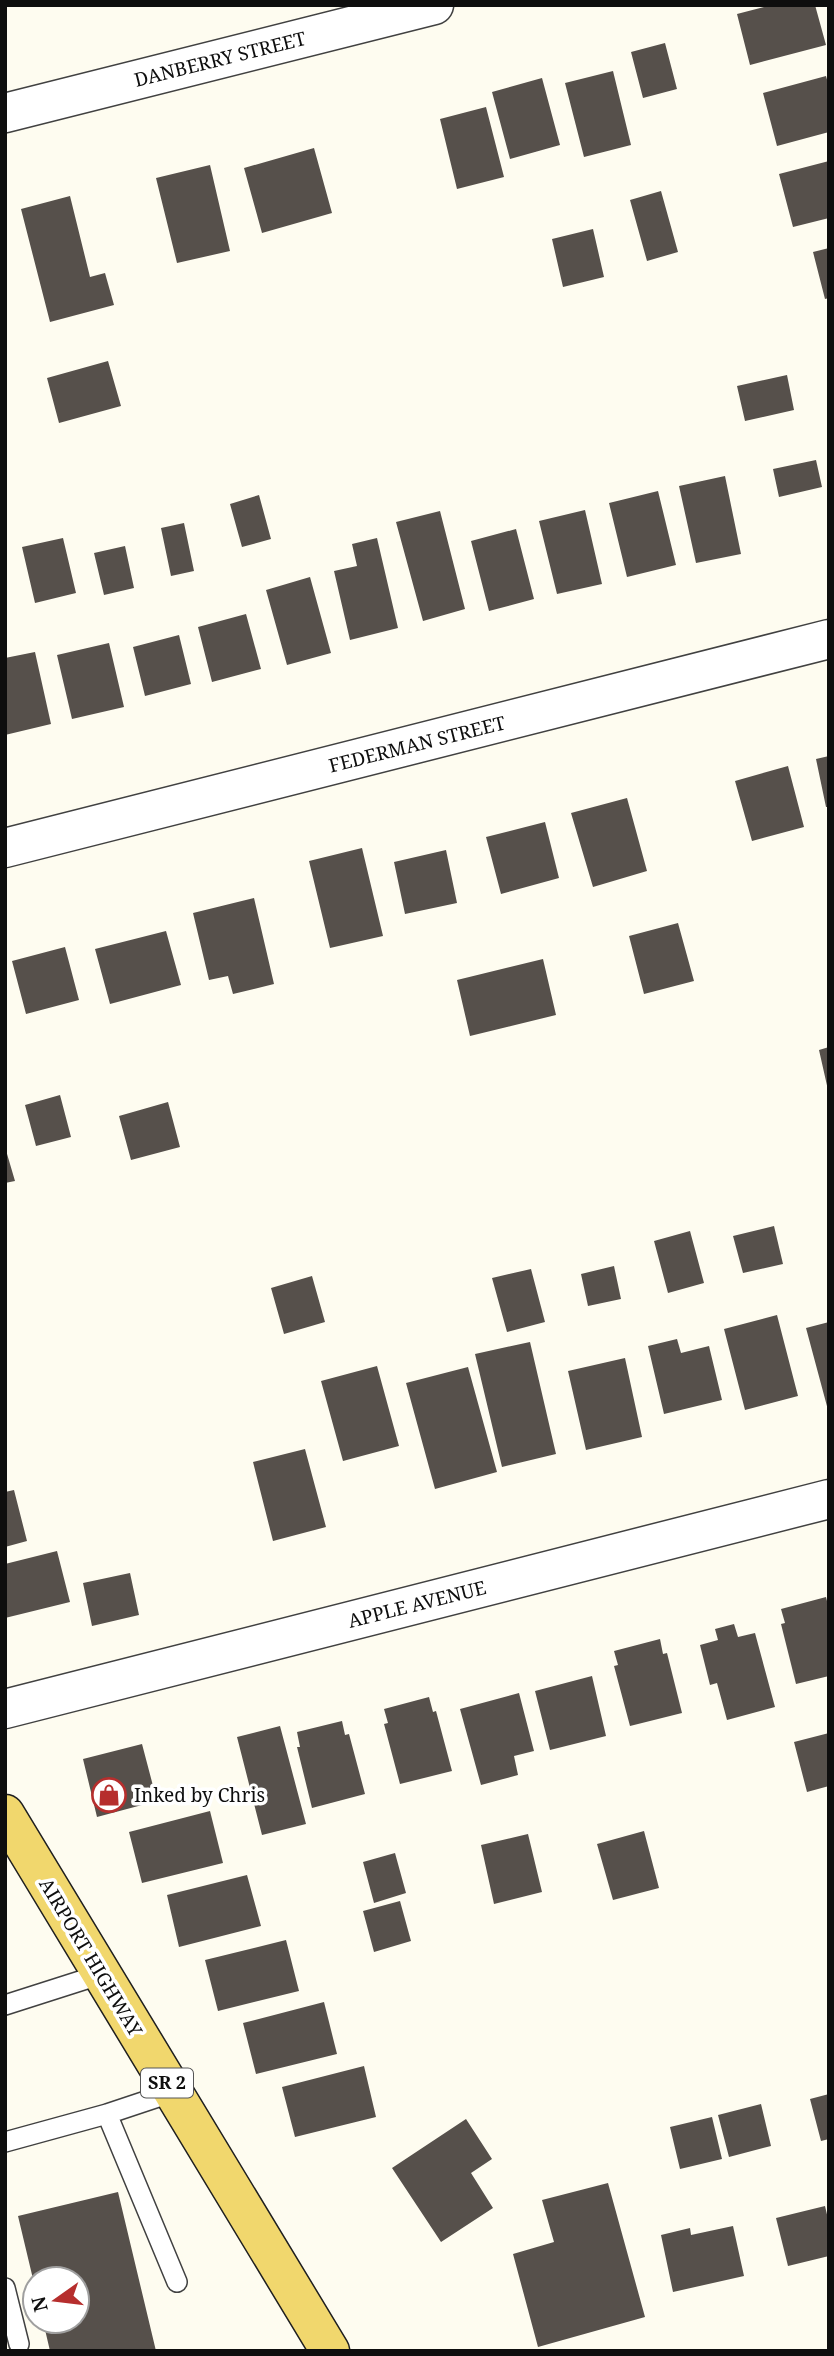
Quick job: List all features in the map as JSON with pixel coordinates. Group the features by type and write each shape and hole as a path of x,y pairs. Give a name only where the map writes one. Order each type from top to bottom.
{"main road":[{"name":"AIRPORT HIGHWAY","path":"5,1814 330,2351"}],"street":[{"name":"DANBERRY STREET","path":"5,113 434,5"},
{"name":"FEDERMAN STREET","path":"5,848 829,639"},
{"name":"APPLE AVENUE","path":"5,1709 829,1499"}],"lane":[{"path":"5,2005 102,1974"},
{"path":"5,2142 107,2114 173,2092"},
{"path":"107,2114 177,2282"},
{"path":"5,2288 19,2344"}],"building":[{"path":"772,5 815,5 826,45 750,65 737,14"},
{"path":"665,43 677,89 643,98 631,52"},
{"path":"613,71 631,145 584,157 565,83"},
{"path":"826,76 829,87 829,132 777,146 763,93"},
{"path":"542,78 560,145 510,159 492,92"},
{"path":"486,107 504,177 457,189 440,119"},
{"path":"314,148 332,213 262,233 244,168"},
{"path":"829,161 829,218 793,227 779,174"},
{"path":"210,165 230,251 177,263 156,178"},
{"path":"661,191 678,252 647,261 630,200"},
{"path":"70,196 90,277 105,273 114,305 50,322 21,209"},
{"path":"593,229 604,277 563,287 552,239"},
{"path":"829,248 829,298 825,299 813,252"},
{"path":"108,361 121,406 59,423 47,378"},
{"path":"787,375 794,410 745,421 737,386"},
{"path":"816,460 822,487 779,497 773,469"},
{"path":"725,476 741,554 696,563 679,486"},
{"path":"658,491 676,565 627,577 609,503"},
{"path":"259,495 271,539 242,547 230,504"},
{"path":"585,510 602,584 557,594 539,521"},
{"path":"440,511 465,609 423,621 396,522"},
{"path":"184,523 194,571 171,576 161,528"},
{"path":"516,529 534,599 489,611 471,541"},
{"path":"63,538 76,593 35,603 22,547"},
{"path":"377,538 398,628 350,640 334,571 357,566 352,544"},
{"path":"125,546 134,588 104,595 94,553"},
{"path":"310,577 331,653 287,665 266,590"},
{"path":"246,614 261,669 212,682 198,627"},
{"path":"179,635 191,684 145,696 133,647"},
{"path":"109,643 124,707 72,719 57,655"},
{"path":"35,652 51,724 5,735 5,658"},
{"path":"829,756 829,807 826,807 816,759"},
{"path":"788,766 804,827 752,841 735,781"},
{"path":"627,798 647,871 593,887 571,813"},
{"path":"545,822 559,878 501,894 486,837"},
{"path":"362,848 383,936 330,948 309,861"},
{"path":"446,850 457,903 405,914 394,862"},
{"path":"254,898 274,984 233,994 228,976 209,980 193,913"},
{"path":"678,923 694,981 644,994 629,936"},
{"path":"166,931 181,985 110,1004 95,949"},
{"path":"65,947 79,1000 26,1014 12,961"},
{"path":"543,959 556,1015 470,1036 457,980"},
{"path":"829,1047 829,1090 828,1090 819,1050"},
{"path":"60,1095 71,1137 36,1146 25,1105"},
{"path":"168,1102 180,1147 131,1160 119,1116"},
{"path":"5,1147 15,1181 5,1183"},
{"path":"774,1226 783,1264 743,1273 733,1236"},
{"path":"690,1231 704,1283 668,1293 654,1241"},
{"path":"614,1266 621,1299 588,1306 581,1274"},
{"path":"531,1269 545,1322 507,1332 492,1278"},
{"path":"312,1276 325,1322 284,1334 271,1288"},
{"path":"777,1315 798,1396 745,1410 724,1329"},
{"path":"829,1322 829,1410 828,1410 806,1328"},
{"path":"677,1339 681,1353 709,1346 722,1400 664,1414 648,1346"},
{"path":"530,1342 556,1454 502,1467 475,1354"},
{"path":"625,1358 642,1437 586,1450 568,1371"},
{"path":"377,1366 399,1446 343,1461 321,1381"},
{"path":"468,1367 497,1472 435,1489 406,1383"},
{"path":"305,1449 326,1527 273,1541 253,1462"},
{"path":"14,1490 27,1541 5,1547 5,1492"},
{"path":"57,1551 70,1602 5,1618 5,1564"},
{"path":"130,1573 139,1615 92,1626 83,1583"},
{"path":"826,1597 829,1609 829,1676 796,1684 781,1624 785,1623 781,1609"},
{"path":"734,1624 738,1637 755,1633 775,1707 727,1720 717,1683 710,1685 700,1645 718,1640 715,1629"},
{"path":"660,1639 663,1654 667,1653 682,1713 630,1726 614,1666 618,1665 614,1651"},
{"path":"592,1676 606,1736 550,1750 535,1691"},
{"path":"519,1693 534,1751 514,1756 518,1775 481,1785 460,1709"},
{"path":"429,1697 433,1712 436,1711 452,1771 400,1784 384,1724 388,1723 384,1709"},
{"path":"342,1721 345,1735 349,1734 365,1794 312,1808 297,1747 300,1747 297,1732"},
{"path":"280,1726 306,1824 262,1835 237,1737"},
{"path":"829,1733 829,1786 807,1792 794,1742"},
{"path":"142,1744 157,1801 97,1817 83,1759"},
{"path":"210,1811 223,1863 142,1883 129,1832"},
{"path":"644,1831 659,1888 613,1900 597,1844"},
{"path":"528,1834 542,1892 494,1904 481,1845"},
{"path":"395,1853 406,1893 374,1903 363,1862"},
{"path":"247,1875 261,1926 179,1947 167,1895"},
{"path":"400,1901 411,1941 374,1952 363,1911"},
{"path":"286,1940 299,1991 218,2011 205,1960"},
{"path":"324,2002 337,2054 256,2074 243,2023"},
{"path":"364,2066 376,2117 295,2137 282,2087"},
{"path":"829,2094 829,2139 821,2141 810,2099"},
{"path":"761,2104 771,2146 729,2157 718,2115"},
{"path":"712,2117 722,2159 680,2169 670,2127"},
{"path":"466,2119 492,2159 471,2173 493,2208 441,2242 392,2168"},
{"path":"608,2183 645,2317 538,2347 513,2254 554,2242 542,2200"},
{"path":"118,2192 156,2351 50,2351 46,2335 91,2335 91,2265 30,2265 18,2216"},
{"path":"825,2206 829,2223 829,2256 788,2266 776,2218"},
{"path":"733,2226 744,2276 673,2292 661,2235 690,2228 691,2235"}],"place":[{"name":"Inked by Chris","path":"109,1795"}]}
